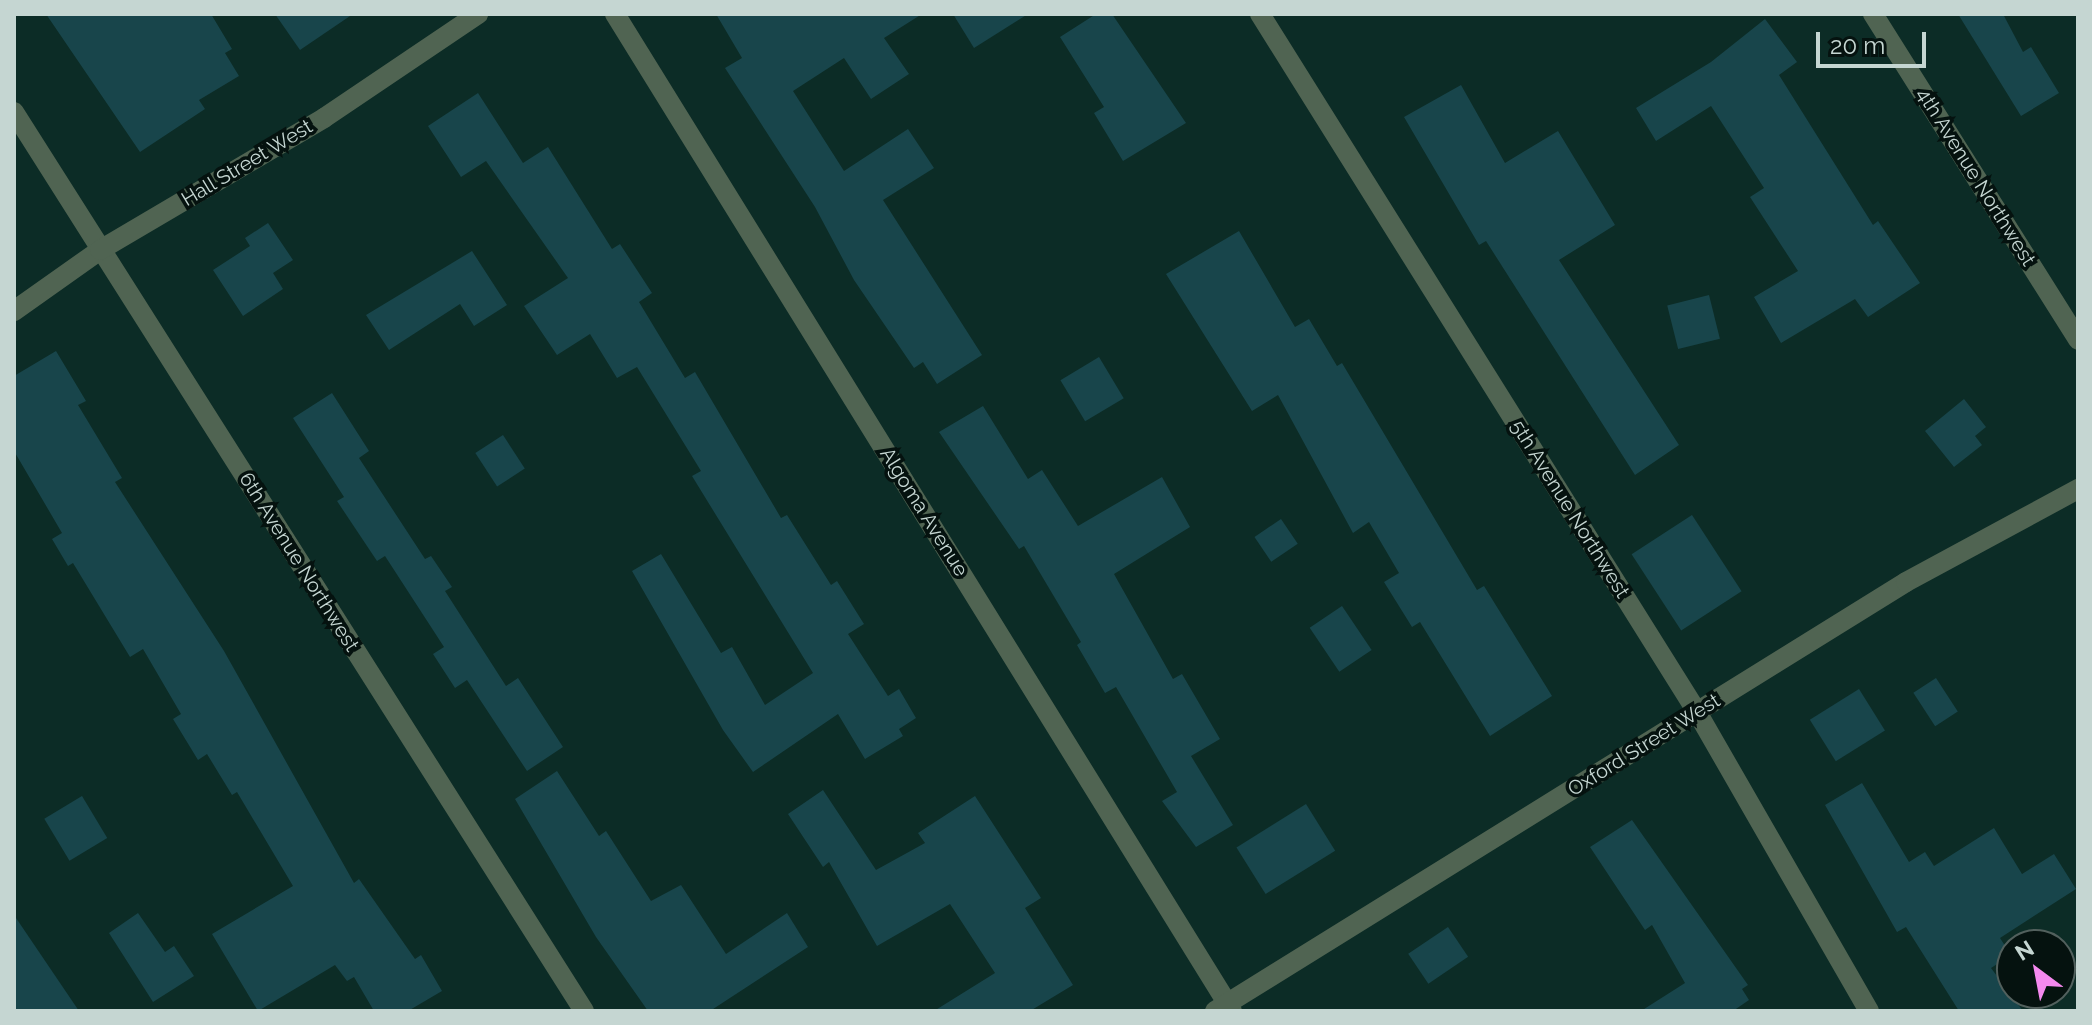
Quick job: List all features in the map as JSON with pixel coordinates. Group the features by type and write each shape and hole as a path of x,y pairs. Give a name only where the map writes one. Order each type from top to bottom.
{"street":[{"name":"Hall Street West","path":"14,311 100,250 324,118 478,14"},
{"name":"Algoma Avenue","path":"615,14 1225,1008"},
{"name":"5th Avenue Northwest","path":"1260,14 1697,712 1869,1011"},
{"name":"4th Avenue Northwest","path":"1873,14 2078,340"},
{"name":"6th Avenue Northwest","path":"14,112 584,1011"},
{"name":"Oxford Street West","path":"1225,1008 1906,582 2078,489"}],"building":[{"path":"46,14 211,14 232,49 225,53 239,76 199,100 205,109 140,152"},
{"path":"275,14 353,14 300,50"},
{"path":"716,14 922,14 884,38 909,74 871,99 844,58 793,91 844,171 908,129 934,168 883,200 982,355 937,384 923,362 914,368 854,280 815,207 725,68 742,58"},
{"path":"953,14 1028,14 974,48"},
{"path":"1096,14 1112,14 1186,123 1123,161 1094,113 1104,107 1060,37"},
{"path":"1958,14 2003,14 2023,52 2031,47 2059,93 2021,116"},
{"path":"1765,19 1797,62 1779,75 1873,225 1878,221 1920,283 1868,317 1855,299 1781,343 1754,297 1798,271 1750,197 1764,188 1711,106 1656,141 1636,108 1711,62"},
{"path":"1461,85 1505,163 1558,131 1615,225 1559,260 1679,445 1635,475 1486,241 1479,245 1404,117"},
{"path":"478,93 523,163 548,147 612,249 620,244 652,293 639,302 685,378 695,372 781,518 787,515 831,585 837,581 864,624 848,634 888,696 899,689 916,718 899,729 903,736 865,759 838,714 753,772 723,730 632,571 661,554 721,653 732,647 765,705 813,673 692,476 701,471 637,367 617,378 590,334 557,355 524,306 568,278 486,161 461,177 428,126"},
{"path":"268,223 293,260 273,273 283,289 243,316 213,270 250,246 245,238"},
{"path":"1239,231 1295,327 1309,319 1337,366 1342,363 1477,590 1484,586 1552,696 1490,736 1420,622 1412,627 1384,582 1399,573 1369,522 1353,533 1278,395 1252,411 1166,274"},
{"path":"472,251 507,305 474,326 460,304 389,350 366,315"},
{"path":"1709,295 1720,339 1678,349 1667,305"},
{"path":"56,351 86,401 78,405 122,478 115,482 224,651 354,883 359,879 415,959 421,955 442,991 408,1011 374,1011 354,977 347,981 335,965 258,1011 212,934 293,886 237,792 232,795 207,754 198,760 173,719 181,714 143,649 130,657 73,563 68,566 52,539 62,533 14,451 14,376"},
{"path":"1099,357 1124,398 1085,421 1060,380"},
{"path":"332,393 369,451 359,458 425,559 431,556 452,587 445,591 506,686 518,678 563,747 527,771 467,680 455,688 433,654 444,647 385,556 377,561 337,501 344,497 293,418"},
{"path":"1964,399 1986,427 1975,436 1982,445 1954,467 1925,431"},
{"path":"983,406 1028,479 1042,470 1078,526 1162,477 1190,527 1114,574 1173,679 1182,674 1220,739 1191,756 1233,825 1196,847 1162,801 1177,792 1116,687 1105,693 1077,645 1081,642 1024,546 1019,549 939,432"},
{"path":"503,435 525,469 497,487 475,453"},
{"path":"1692,515 1742,591 1681,631 1632,554"},
{"path":"1281,519 1298,544 1271,562 1254,537"},
{"path":"1342,606 1372,650 1339,672 1310,628"},
{"path":"1936,678 1958,712 1935,726 1913,693"},
{"path":"1859,689 1885,731 1836,761 1810,720"},
{"path":"557,771 599,836 606,831 651,901 681,885 726,954 787,913 808,947 710,1011 648,1011 596,937 515,799"},
{"path":"1862,783 1909,862 1925,852 1934,866 1994,828 2022,874 2054,854 2076,889 2014,929 1996,929 1996,965 1991,968 1996,975 1996,1009 2023,1011 1959,1011 1906,927 1897,932 1825,805"},
{"path":"823,790 876,870 925,843 918,833 975,796 1041,898 1025,908 1073,985 1030,1011 934,1011 995,973 950,904 877,946 829,862 823,867 788,814"},
{"path":"82,796 107,838 70,861 44,819"},
{"path":"1306,804 1335,851 1266,894 1236,847"},
{"path":"1632,820 1748,985 1742,989 1749,1000 1733,1011 1641,1011 1685,983 1652,925 1645,930 1590,847"},
{"path":"138,913 165,952 174,946 194,976 153,1002 109,933"},
{"path":"14,915 79,1011 14,1011"},
{"path":"1448,927 1468,957 1428,984 1408,954"}]}
